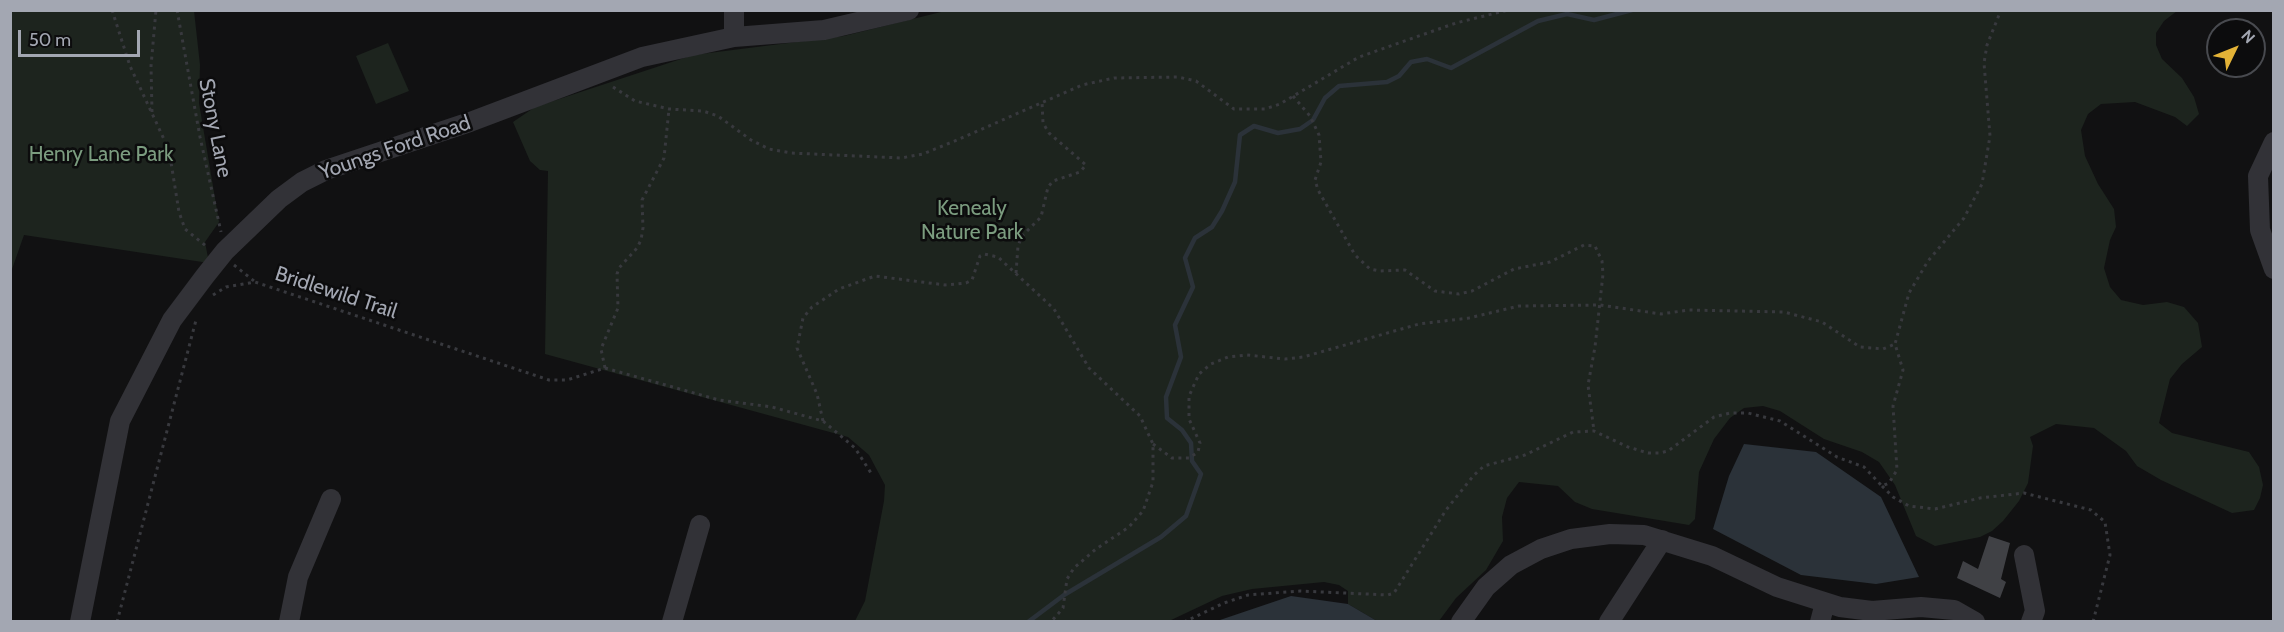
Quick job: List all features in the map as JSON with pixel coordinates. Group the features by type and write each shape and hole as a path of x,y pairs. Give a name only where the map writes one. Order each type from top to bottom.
{"street":[{"path":"734,10 734,37"},
{"name":"Youngs Ford Road","path":"80,621 120,421 172,320 223,253 279,199 302,182 326,170 470,122 642,57 734,37 824,30 909,10"},
{"path":"2274,142 2258,176 2260,230 2274,269"},
{"path":"289,621 298,577 331,499"},
{"path":"672,621 700,525"},
{"path":"1461,621 1486,587 1511,565 1541,549 1571,539 1610,534 1644,535 1712,556 1777,587 1822,612 1921,607 1954,610 1975,621"},
{"path":"1609,621 1662,540"},
{"path":"2024,555 2035,611 2031,621"}],"path":[{"path":"112,10 130,66 169,150 179,212 185,229 196,240 223,253"},
{"path":"152,114 151,66 156,10"},
{"name":"Stony Lane","path":"177,10 223,253"},
{"path":"596,74 635,101 669,109 695,110 718,116 751,140 769,149 790,153 901,158 923,154 1082,85 1114,78 1178,77 1196,81 1234,109 1265,110 1359,57 1456,23 1508,10"},
{"path":"1882,486 1895,476 1898,460 1892,422 1893,406 1903,370 1895,344 1909,294 1928,261 1964,218 1982,184 1990,136 1984,63 1987,45 2001,10"},
{"path":"1293,96 1310,116 1319,135 1321,162 1315,180 1318,190 1361,263 1380,271 1405,270 1435,291 1459,294 1472,291 1508,271 1550,262 1574,248 1590,245 1599,251 1602,261 1600,305 1588,386 1594,431"},
{"path":"1016,273 1018,246 1022,236 1041,217 1048,187 1053,180 1080,172 1086,165 1048,133 1043,123 1042,102"},
{"path":"669,109 664,158 642,200 641,240 637,248 619,267 617,274 618,308 601,349 605,368 719,400 788,410 823,421 855,448 871,472"},
{"path":"823,421 817,394 797,348 803,318 822,299 839,289 875,276 945,285 966,283 972,280 980,256 984,254 998,257 1054,309 1089,368 1140,416 1153,444 1153,482 1143,511 1129,527 1096,549 1074,568 1067,579 1063,608 1051,621"},
{"path":"244,273 255,282"},
{"name":"Bridlewild Trail","path":"211,297 226,287 255,282 549,380 567,380 605,368"},
{"path":"1153,444 1172,458 1189,458 1198,452 1200,443 1190,419 1189,396 1198,374 1211,364 1228,357 1246,355 1285,359 1303,357 1419,324 1469,318 1519,306 1600,305 1661,314 1689,310 1784,312 1822,322 1860,347 1883,349 1895,344"},
{"path":"117,621 197,316"},
{"path":"1184,621 1248,595 1300,591 1388,595 1394,593 1446,510 1484,466 1525,455 1573,432 1594,431 1648,453 1660,453 1668,451 1714,417 1730,413 1763,415 1791,427 1837,457 1864,467 1893,497 1909,506 1935,509 1980,498 2024,493 2091,510 2105,522 2110,555 2093,621"}],"green space":[{"name":"Henry Lane Park","path":"11,11 194,11 200,65 199,103 219,222 205,242 209,263 24,235 11,272"},
{"name":"Kenealy Nature Park","path":"945,11 2177,11 2164,21 2156,33 2156,45 2162,59 2182,78 2194,97 2199,114 2187,126 2175,117 2135,102 2101,104 2088,114 2081,130 2085,156 2098,184 2114,209 2116,227 2110,240 2104,268 2110,287 2121,300 2143,305 2167,302 2184,307 2198,323 2202,347 2182,364 2170,379 2159,423 2172,433 2249,452 2259,467 2263,485 2260,498 2254,510 2232,513 2161,480 2137,466 2126,451 2094,428 2056,424 2030,437 2033,446 2028,483 2019,501 2003,521 1992,531 1980,537 1935,546 1916,536 1895,485 1879,462 1862,452 1824,439 1780,411 1763,406 1744,408 1730,418 1714,439 1699,472 1695,519 1689,525 1592,509 1575,502 1558,486 1519,482 1507,498 1502,517 1503,541 1486,570 1456,598 1439,621 1377,621 1348,604 1348,591 1339,585 1324,582 1252,589 1222,596 1169,621 855,621 865,601 884,501 885,485 869,455 848,437 545,354 548,171 540,170 530,161 513,122 535,107 693,55 844,36"},
{"path":"388,43 409,91 376,104 356,56"}],"shaded area":[{"path":"1744,444 1816,452 1881,497 1919,577 1876,584 1801,575 1713,529 1729,476"},
{"path":"1291,596 1348,604 1377,621 1217,621"}],"building":[{"path":"1989,536 2010,543 2001,579 2006,582 2000,598 1957,578 1963,561 1978,569"}],"waterway":[{"path":"1028,622 1064,595 1161,537 1186,516 1201,474 1192,461 1191,443 1182,430 1167,418 1166,397 1181,357 1175,325 1193,287 1185,258 1195,238 1212,227 1235,182 1240,135 1254,126 1278,133 1300,129 1313,120 1325,98 1339,86 1387,82 1399,76 1411,62 1427,59 1451,68 1538,21 1567,14 1594,20 1632,10"}]}
